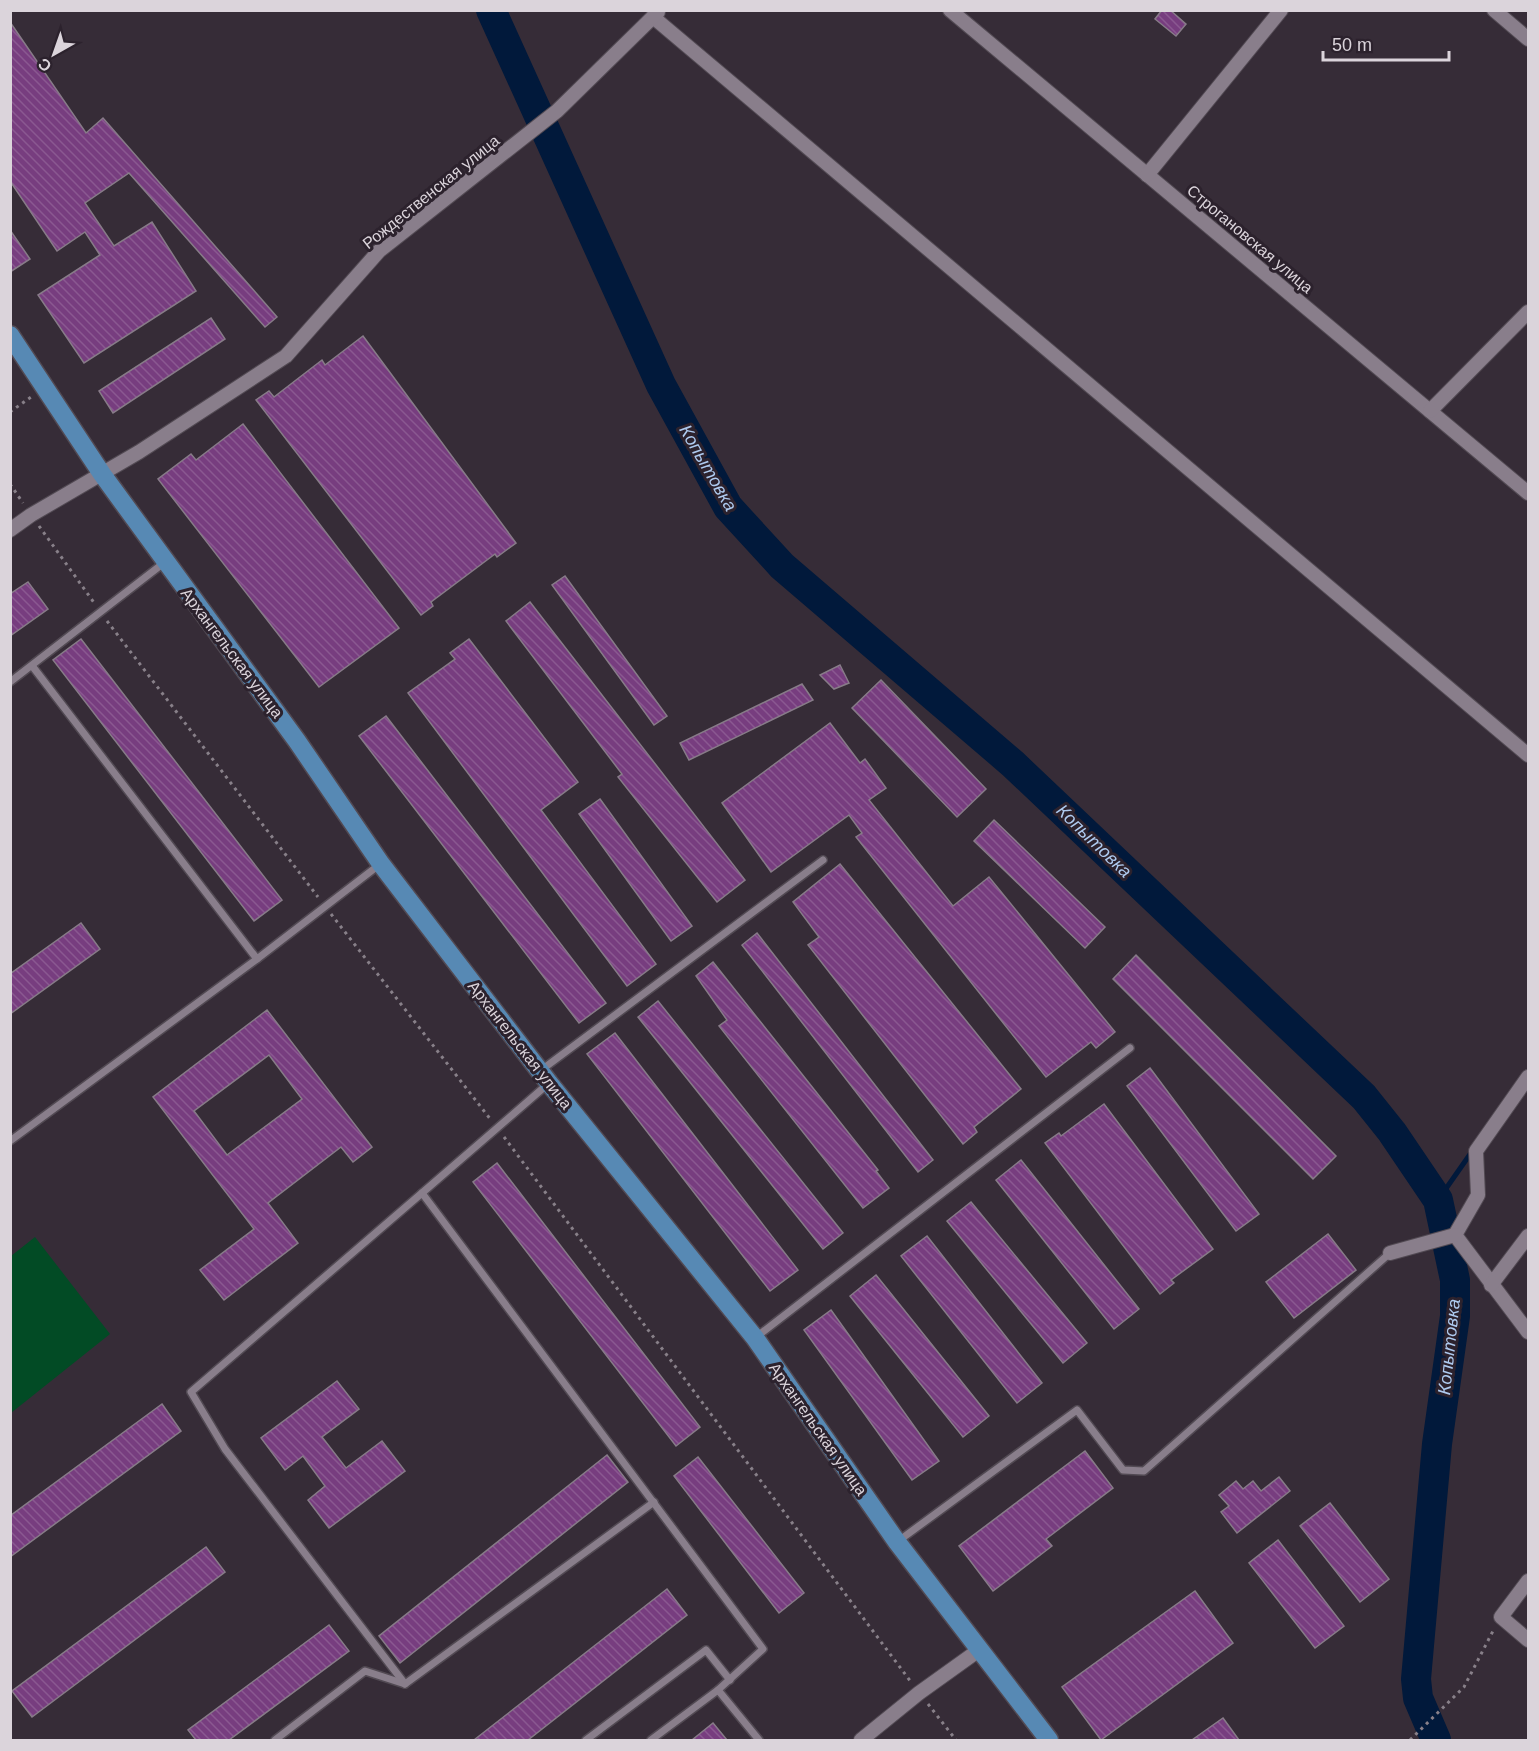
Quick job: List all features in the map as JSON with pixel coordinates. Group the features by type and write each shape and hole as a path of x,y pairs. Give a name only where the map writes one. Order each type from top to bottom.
{"main road":[{"name":"Архангельская улица","path":"10,335 102,474 297,741 381,864 544,1077 755,1338 897,1542 1048,1740"}],"street":[{"path":"1147,175 1281,10"},
{"path":"1494,10 1528,39"},
{"name":"Строгановская улица","path":"957,13 1528,493"},
{"path":"656,14 1528,755"},
{"name":"Рождественская улица","path":"10,530 286,356 379,251 551,116 656,14"},
{"path":"1430,411 1528,312"},
{"path":"1390,1254 1455,1235 1478,1195 1476,1151 1528,1077"},
{"path":"1455,1235 1528,1332"},
{"path":"1490,1283 1528,1236"},
{"path":"1528,1581 1501,1617 1528,1640"},
{"path":"861,1740 919,1693 979,1650"}],"lane":[{"path":"10,682 33,667 165,562"},
{"path":"33,667 257,959"},
{"path":"405,1684 225,1449 191,1392 497,1128 544,1077 823,860"},
{"path":"10,1141 257,959 381,864"},
{"path":"755,1338 1130,1048"},
{"path":"422,1193 763,1649 718,1690 651,1740"},
{"path":"897,1542 1077,1410 1123,1470 1144,1472 1390,1254"},
{"path":"405,1684 654,1502"},
{"path":"586,1740 706,1650 730,1680"},
{"path":"275,1740 365,1671 405,1684"},
{"path":"718,1690 759,1740"}],"path":[{"path":"10,412 44,387"},
{"path":"10,484 101,613 497,1128 919,1693 957,1740"},
{"path":"1410,1740 1464,1687 1501,1617"}],"green space":[{"path":"35,1237 110,1334 11,1413 11,1256"}],"building":[{"path":"1162,10 1170,10 1186,24 1176,36 1155,19"},
{"path":"10,22 86,133 103,118 277,317 265,327 129,173 85,203 114,246 152,222 196,291 84,363 38,295 100,255 85,232 57,251 10,181"},
{"path":"10,230 30,259 10,272"},
{"path":"211,318 225,339 113,413 99,391"},
{"path":"363,336 516,543 497,557 495,554 431,602 433,606 421,615 256,400 269,391 274,397 322,360 325,365"},
{"path":"243,424 399,628 319,687 158,479 191,454 196,460"},
{"path":"565,576 667,716 654,725 552,585"},
{"path":"28,582 48,609 10,636 10,594"},
{"path":"530,602 745,880 717,902 618,777 622,774 506,621"},
{"path":"81,639 282,900 254,921 53,660"},
{"path":"469,639 578,782 541,810 656,964 627,986 408,693 455,659 450,653"},
{"path":"840,665 849,683 834,689 820,675"},
{"path":"881,680 986,789 957,817 852,708"},
{"path":"802,684 813,700 689,760 680,743"},
{"path":"386,716 606,1003 579,1023 359,736"},
{"path":"830,723 860,763 865,759 886,788 869,800 953,906 989,877 1115,1032 1096,1048 1091,1042 1046,1077 856,837 862,833 849,815 771,872 722,803"},
{"path":"600,799 692,926 671,941 579,814"},
{"path":"994,820 1105,927 1085,948 974,841"},
{"path":"840,864 1021,1089 974,1127 977,1132 963,1144 808,945 819,937 793,902"},
{"path":"81,923 100,949 10,1014 10,974"},
{"path":"757,933 933,1160 918,1172 742,945"},
{"path":"1136,955 1336,1156 1313,1179 1113,979"},
{"path":"713,962 878,1170 876,1171 889,1188 863,1208 719,1026 727,1020 696,976"},
{"path":"658,1001 843,1233 823,1249 638,1017"},
{"path":"267,1010 372,1147 353,1162 341,1147 268,1203 298,1243 224,1300 200,1270 254,1229 153,1097","holes":["269,1055 302,1099 227,1155 194,1111"]},
{"path":"615,1033 798,1270 770,1291 587,1054"},
{"path":"1150,1068 1259,1214 1236,1231 1127,1086"},
{"path":"1104,1104 1213,1249 1171,1280 1174,1283 1160,1294 1045,1143 1059,1133 1061,1136"},
{"path":"1021,1160 1139,1309 1114,1329 996,1180"},
{"path":"497,1163 700,1427 676,1446 473,1182"},
{"path":"971,1202 1087,1343 1063,1363 947,1221"},
{"path":"1328,1234 1356,1270 1294,1318 1266,1282"},
{"path":"927,1236 1042,1383 1017,1403 901,1256"},
{"path":"876,1275 989,1416 963,1437 850,1296"},
{"path":"831,1310 939,1461 912,1480 804,1330"},
{"path":"337,1381 359,1409 322,1437 346,1468 382,1441 405,1471 329,1528 308,1500 325,1486 303,1456 285,1470 261,1438"},
{"path":"162,1404 181,1431 10,1557 10,1516"},
{"path":"1085,1451 1113,1488 1046,1539 1052,1546 993,1591 959,1546"},
{"path":"607,1455 628,1482 400,1663 379,1636"},
{"path":"698,1457 804,1593 779,1613 674,1476"},
{"path":"1279,1477 1290,1491 1237,1533 1221,1512 1229,1506 1219,1495 1236,1481 1243,1489 1253,1481 1261,1491"},
{"path":"1330,1503 1389,1579 1360,1602 1300,1526"},
{"path":"1278,1540 1344,1626 1315,1648 1249,1563"},
{"path":"206,1547 225,1572 32,1717 12,1691"},
{"path":"667,1589 687,1615 528,1740 474,1740"},
{"path":"1195,1591 1233,1643 1101,1740 1062,1687"},
{"path":"329,1625 349,1651 229,1740 196,1740 188,1730"},
{"path":"1223,1718 1239,1740 1192,1740"},
{"path":"713,1723 727,1740 692,1740"}],"waterway":[{"name":"Копытовка","path":"491,10 661,385 728,507 782,566 1013,764 1364,1097 1392,1132 1438,1200 1455,1280 1455,1316 1437,1444 1416,1679 1418,1698 1436,1740"},
{"path":"1438,1200 1473,1150"}]}
